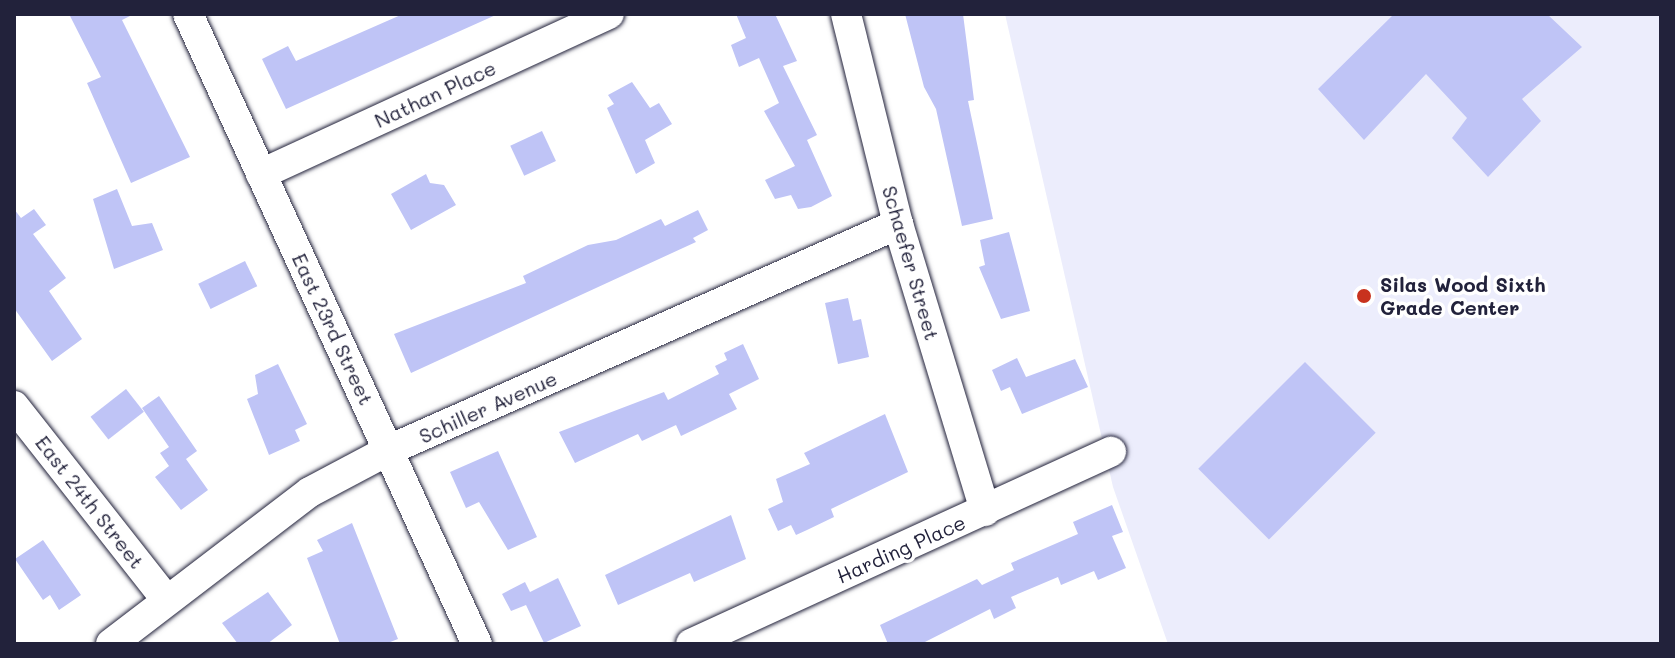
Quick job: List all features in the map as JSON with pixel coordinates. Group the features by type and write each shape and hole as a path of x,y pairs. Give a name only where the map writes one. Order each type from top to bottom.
{"street":[{"name":"East 23rd Street","path":"188,14 477,644"},
{"name":"Nathan Place","path":"261,174 609,14"},
{"name":"Schaefer Street","path":"846,14 898,224 985,511"},
{"name":"Schiller Avenue","path":"111,644 165,598 310,492 389,450 898,224"},
{"name":"East 24th Street","path":"14,406 165,598"},
{"name":"Harding Place","path":"691,644 1111,452"}],"shaded area":[{"name":"Silas Wood Sixth Grade Center","path":"1005,14 1661,14 1661,644 1168,644 1113,487"}],"building":[{"path":"69,14 134,14 122,20 190,157 131,183 87,83 101,77"},
{"path":"403,14 498,14 286,109 262,59 288,46 296,61"},
{"path":"736,14 775,14 797,61 783,66 817,135 807,140 832,196 811,207 798,209 791,195 775,199 765,180 795,166 764,111 779,103 759,58 739,67 731,45 746,38"},
{"path":"905,14 963,14 974,100 968,101 993,219 962,226 936,109 924,87"},
{"path":"1394,14 1547,14 1582,47 1522,99 1541,121 1488,177 1452,138 1467,118 1426,74 1364,140 1318,89"},
{"path":"632,82 650,108 659,103 672,124 645,140 655,163 636,174 607,108 614,104 608,95"},
{"path":"542,131 556,161 524,176 510,146"},
{"path":"426,174 430,183 444,185 456,205 411,230 391,194"},
{"path":"117,189 132,226 152,223 163,250 114,269 93,199"},
{"path":"14,209 21,218 34,209 46,225 33,234 66,278 49,291 82,339 52,361 14,308"},
{"path":"698,210 708,230 693,238 696,242 411,373 394,334 526,283 523,276 588,245 616,240 661,219 665,226"},
{"path":"1009,232 1030,311 1001,319 979,267 985,265 980,240"},
{"path":"245,261 257,286 211,309 198,284"},
{"path":"848,298 853,321 861,319 869,357 838,364 825,303"},
{"path":"743,344 759,379 729,394 737,409 681,436 676,425 642,441 638,434 575,463 559,432 664,392 668,400 719,374 715,366 727,360 724,353"},
{"path":"1017,358 1026,377 1075,359 1088,387 1022,414 1010,387 1001,391 992,370"},
{"path":"1305,362 1376,433 1269,539 1198,469"},
{"path":"278,364 307,424 295,430 300,441 269,455 247,399 258,394 255,375"},
{"path":"126,389 144,412 108,440 91,417"},
{"path":"159,396 197,451 186,459 208,490 181,510 155,477 169,466 160,453 169,447 142,408"},
{"path":"885,414 908,472 831,509 834,517 796,535 791,525 778,531 768,509 783,502 776,479 810,464 804,453"},
{"path":"498,451 537,537 508,550 479,502 466,508 450,472"},
{"path":"1112,505 1123,532 1112,536 1126,568 1098,580 1094,571 1061,585 1058,577 1011,597 1016,608 994,619 990,609 921,644 888,644 880,625 977,579 982,585 1014,570 1011,563 1078,534 1073,522"},
{"path":"731,515 746,559 694,582 690,573 618,605 605,575"},
{"path":"352,523 398,639 385,644 340,644 307,558 323,551 317,540"},
{"path":"43,540 81,595 59,610 50,595 43,600 15,559"},
{"path":"558,578 581,626 544,643 526,605 511,611 502,594 525,582 530,592"},
{"path":"268,592 292,625 267,644 238,644 222,623"}],"place":[{"name":"Silas Wood Sixth Grade Center","path":"1364,296"}]}
